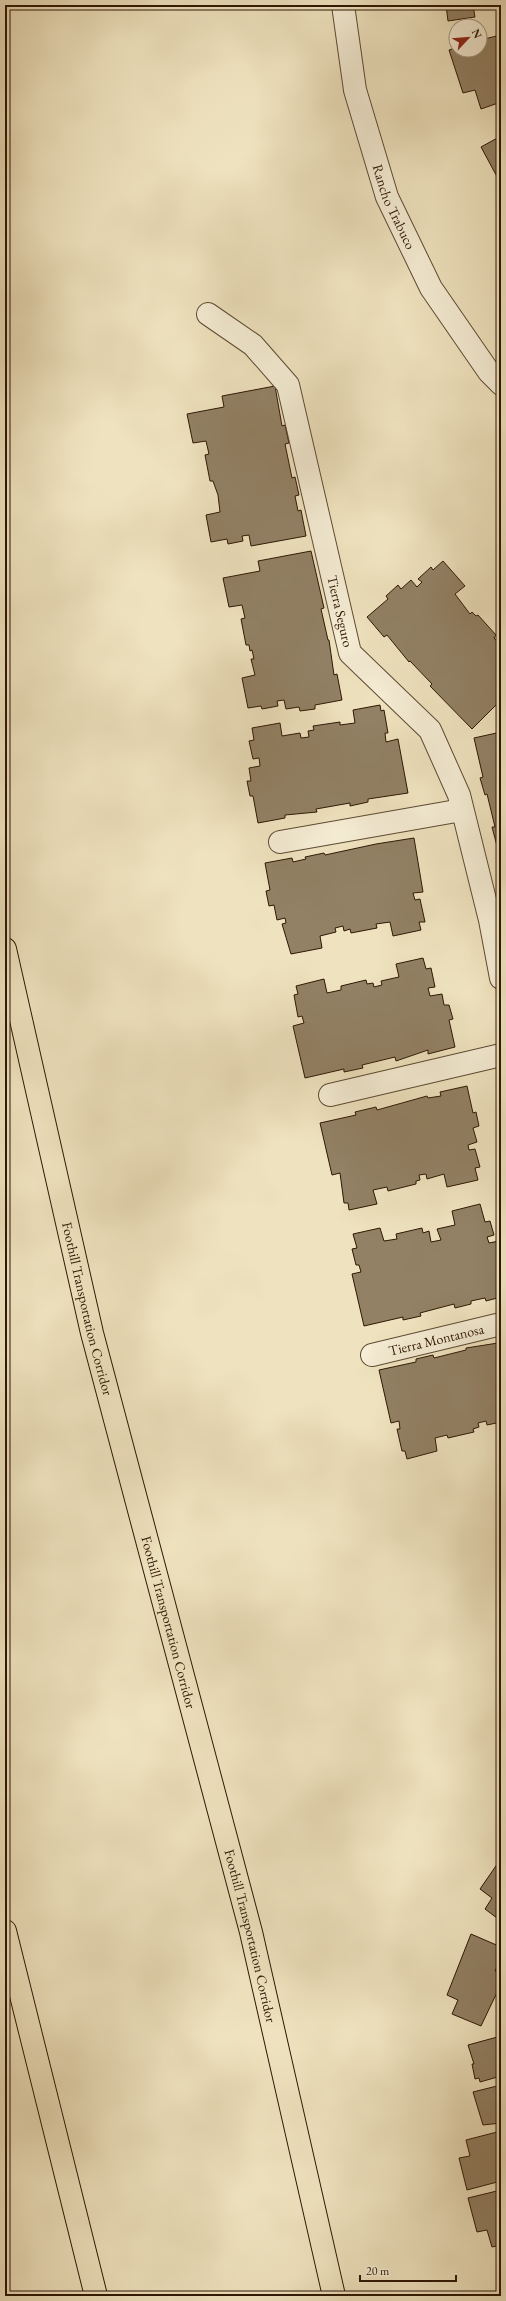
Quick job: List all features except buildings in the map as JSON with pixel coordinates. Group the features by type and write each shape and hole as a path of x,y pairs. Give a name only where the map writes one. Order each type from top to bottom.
{"highway":[{"name":"Foothill Transportation Corridor","path":"5,949 92,1334 251,1932 334,2296"},
{"path":"5,1931 96,2296"}],"street":[{"name":"Rancho Trabuco","path":"344,5 355,90 387,197 431,288 489,372 501,384"},
{"name":"Tierra Seguro","path":"208,314 253,345 288,385 350,652 430,730 459,795 462,810 496,919 501,978"},
{"path":"280,842 462,810"},
{"path":"330,1095 501,1055"},
{"name":"Tierra Montanosa","path":"372,1355 501,1324"}]}
